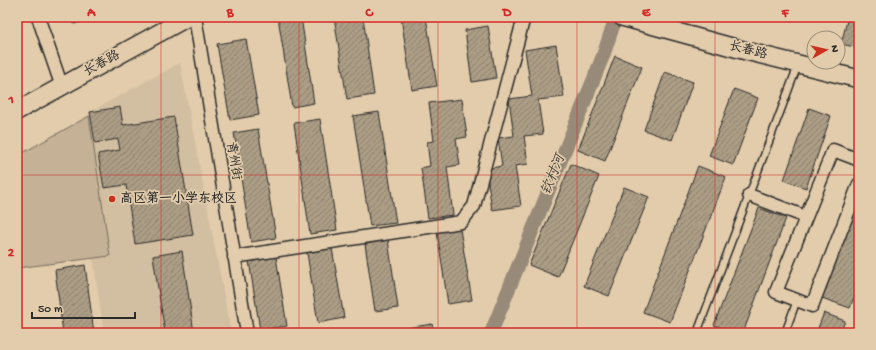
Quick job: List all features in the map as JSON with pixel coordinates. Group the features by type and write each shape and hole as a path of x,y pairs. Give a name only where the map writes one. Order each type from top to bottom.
{"street":[{"path":"38,17 62,87"},
{"name":"长春路","path":"17,111 188,17"},
{"name":"青州街","path":"195,17 247,333"},
{"path":"234,257 461,222 474,206 524,17"},
{"name":"长春路","path":"629,19 859,79"},
{"path":"859,160 833,150 776,292 812,306 859,184"},
{"path":"749,195 806,217"}],"lane":[{"path":"697,333 799,64"},
{"path":"784,333 797,300"}],"shaded area":[{"name":"高区第一小学东校区","path":"180,63 231,333 104,333 93,258 17,268 17,156 89,116 90,112"},
{"path":"89,116 110,256 17,268 17,156"}],"building":[{"path":"72,17 95,17 74,24"},
{"path":"278,17 301,17 314,103 292,107"},
{"path":"334,17 363,17 374,95 347,99"},
{"path":"401,17 426,17 437,86 412,90"},
{"path":"848,17 859,17 859,48 846,45 846,30 845,30"},
{"path":"488,26 496,78 472,82 465,30"},
{"path":"246,39 259,115 230,120 217,44"},
{"path":"556,45 564,97 538,100 543,134 524,136 528,164 515,166 521,206 492,210 486,169 502,166 498,138 514,136 509,99 532,96 525,50"},
{"path":"615,56 642,67 605,161 578,150"},
{"path":"665,72 693,82 672,140 644,130"},
{"path":"734,89 758,98 733,165 709,156"},
{"path":"462,99 467,137 456,139 460,165 447,167 453,215 428,218 421,168 430,166 427,142 434,141 429,103"},
{"path":"120,107 123,125 174,117 193,235 135,244 126,185 104,188 98,154 120,150 118,139 95,143 90,112"},
{"path":"809,108 831,116 806,188 784,180"},
{"path":"379,112 396,223 370,226 353,116"},
{"path":"320,119 337,230 310,234 294,123"},
{"path":"258,129 276,238 251,242 234,133"},
{"path":"571,164 599,176 558,277 529,265"},
{"path":"698,166 726,177 670,322 643,312"},
{"path":"624,187 649,197 609,296 584,286"},
{"path":"859,195 859,284 850,308 822,298"},
{"path":"759,208 786,218 743,333 735,333 714,325"},
{"path":"460,229 472,300 448,304 437,232"},
{"path":"388,240 398,308 375,311 365,244"},
{"path":"332,248 344,318 318,323 307,253"},
{"path":"182,251 194,333 165,333 153,256"},
{"path":"276,257 287,326 260,330 249,261"},
{"path":"85,265 94,333 63,333 55,270"},
{"path":"824,313 845,321 840,333 816,333"},
{"path":"432,324 434,333 407,333 407,328"}],"waterway":[{"name":"钦村河","path":"491,333 603,56 616,17"}],"place":[{"name":"高区第一小学东校区","path":"112,199"}]}
